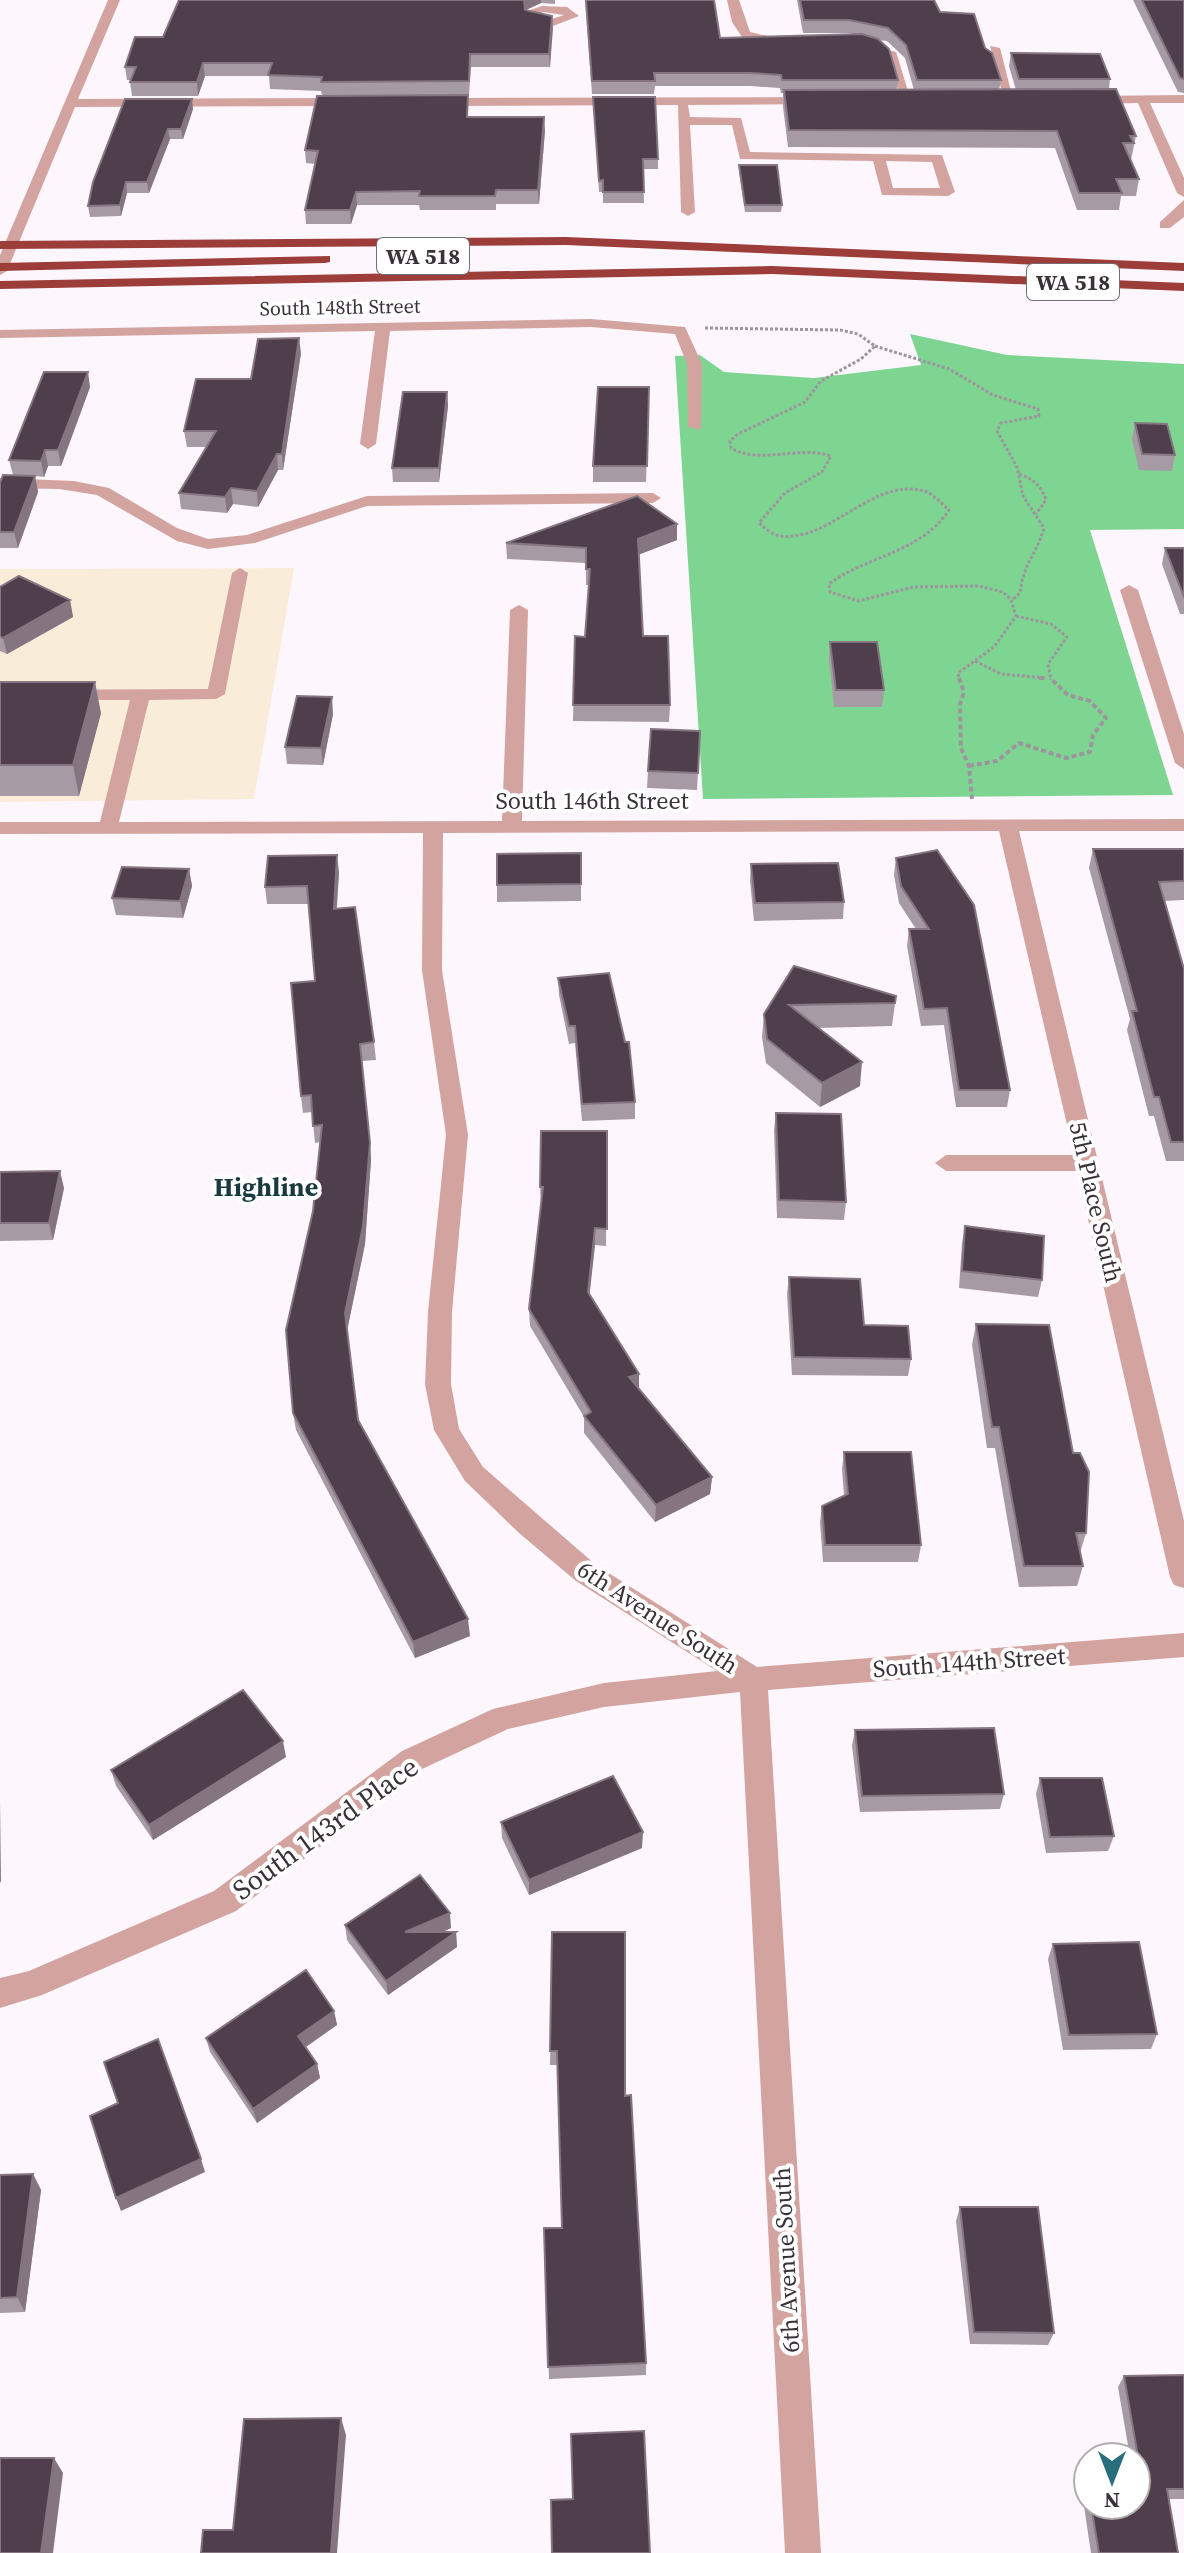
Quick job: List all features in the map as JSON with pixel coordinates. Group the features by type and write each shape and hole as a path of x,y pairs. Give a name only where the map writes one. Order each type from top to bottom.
{"highway":[{"path":"0,245 566,241 746,248"},
{"name":"WA 518","path":"352,258 746,248 1013,257 1184,267"},
{"path":"0,269 336,259"},
{"name":"WA 518","path":"0,285 772,270 1184,287"}],"street":[{"path":"0,269 114,0"},
{"path":"733,0 737,27 742,32 758,39 788,36 803,41"},
{"path":"846,42 878,46 892,54 908,101"},
{"path":"994,48 1010,100"},
{"path":"1069,100 1184,99"},
{"path":"995,100 1024,100"},
{"path":"1143,100 1184,193"},
{"path":"682,101 688,212"},
{"path":"426,102 833,101"},
{"path":"893,101 922,101"},
{"path":"69,103 366,102"},
{"path":"683,121 737,121 744,156 937,158 948,192 887,192 879,158"},
{"path":"1165,225 1181,213 1184,204"},
{"name":"South 148th Street","path":"0,334 591,323 680,330"},
{"path":"368,444 383,327"},
{"path":"680,330 692,345 695,360 696,427"},
{"path":"0,483 62,486 115,496 173,533 205,544 263,537 334,506 367,501 653,498"},
{"path":"0,695 216,694 240,573"},
{"path":"1129,590 1184,763"},
{"path":"512,826 519,610"},
{"path":"108,828 141,694"},
{"name":"South 146th Street","path":"0,828 1184,825"},
{"name":"6th Avenue South","path":"433,826 432,970 457,1135 440,1312 438,1384 447,1430 474,1474 586,1573 753,1679 803,2553"},
{"name":"5th Place South","path":"1008,826 1184,1577"},
{"path":"946,1163 1087,1163"},
{"name":"South 144th Street","path":"753,1679 1184,1645"},
{"name":"South 143rd Place","path":"0,1993 31,1985 225,1901 412,1760 503,1718 604,1695 753,1679"}],"path":[{"path":"680,330 724,327 840,330 858,334 875,346 949,369 993,395 1038,409 1039,416 1035,418 998,426 999,436 1019,474 1023,496 1044,528 1044,537 1023,567 1020,593 1012,600"},
{"path":"875,346 861,359 821,381 805,402 730,441 736,453 746,455 792,450 821,451 831,456 822,472 785,493 759,523 766,534 784,539 820,527 861,502 894,492 930,494 942,500 949,510 945,520 910,544 838,576 829,584 830,592 860,602 914,587 986,586 1012,600 1016,616 994,647 958,673 964,692 960,704 961,748 969,766 973,804"},
{"path":"1019,474 1032,478 1044,491 1046,500 1036,514"},
{"path":"1016,616 1053,624 1065,632 1067,637 1054,652 1046,671 1047,678"},
{"path":"969,766 997,761 1010,747 1019,743 1066,758 1090,752 1093,735 1106,718 1099,707 1090,701 1075,700 1047,678 1003,675 975,661"}],"shaded area":[{"path":"294,568 254,799 0,802 0,569"}],"green space":[{"path":"910,334 1007,355 1184,364 1184,529 1090,530 1173,795 703,799 675,356 700,355 724,372 814,378 921,365"}],"building":[{"path":"179,0 524,0 525,10 552,16 549,54 470,54 469,81 321,82 322,77 268,75 272,63 203,63 197,82 130,82 136,67 125,67 135,37 163,37"},
{"path":"586,0 714,0 720,38 862,34 878,39 889,49 898,80 782,80 781,75 751,73 654,73 655,81 592,81"},
{"path":"800,0 934,0 940,12 974,14 985,48 992,53 1001,80 917,80 906,45 888,28 849,20 804,20"},
{"path":"1142,0 1184,0 1184,79 1180,78"},
{"path":"1011,53 1100,54 1110,79 1019,79"},
{"path":"1116,89 1136,136 1130,136 1134,143 1123,143 1139,179 1116,179 1122,193 1079,193 1057,131 789,130 784,90"},
{"path":"468,95 467,117 544,117 538,190 496,190 495,196 419,196 420,191 356,192 350,210 305,210 318,151 305,150 317,96"},
{"path":"593,97 655,97 658,159 643,159 644,192 603,192 603,180 599,181"},
{"path":"125,99 192,99 181,129 168,129 147,182 126,182 120,205 88,206 93,182"},
{"path":"739,165 777,165 782,205 745,205"},
{"path":"299,338 282,454 277,454 257,491 231,488 225,497 179,493 216,431 184,431 196,379 251,379 258,339"},
{"path":"44,372 88,372 58,450 45,450 41,461 9,460"},
{"path":"598,387 649,387 647,466 593,466"},
{"path":"403,392 447,392 439,468 392,468"},
{"path":"1135,423 1167,424 1175,455 1142,454"},
{"path":"3,475 35,476 14,532 0,532 0,483"},
{"path":"637,496 677,524 638,539 643,636 668,636 670,705 573,705 575,636 585,637 590,569 586,569 586,548 506,543"},
{"path":"1165,548 1184,548 1184,597"},
{"path":"19,576 70,600 3,638 0,636 0,587"},
{"path":"830,642 877,642 884,690 836,690"},
{"path":"0,682 95,682 73,765 0,765"},
{"path":"297,696 332,697 321,748 285,747"},
{"path":"651,729 700,731 698,773 648,771"},
{"path":"1093,849 1184,849 1184,881 1159,882 1184,969 1184,1142 1171,1142 1159,1097 1154,1097 1132,1011 1137,1011"},
{"path":"937,850 974,905 1010,1090 959,1090 947,1008 924,1009 909,929 929,929 901,886 896,858"},
{"path":"581,853 581,884 497,885 497,854"},
{"path":"337,855 334,909 355,907 374,1042 360,1044 370,1143 363,1226 345,1313 358,1420 468,1619 413,1642 293,1413 286,1330 313,1211 322,1125 313,1126 311,1095 301,1096 291,983 315,981 307,886 265,887 268,856"},
{"path":"838,863 844,902 755,903 751,864"},
{"path":"122,867 189,869 180,901 112,898"},
{"path":"794,966 896,996 895,1003 789,1005 862,1062 822,1083 767,1039 764,1014"},
{"path":"609,973 625,1042 629,1042 635,1102 582,1104 575,1026 569,1026 558,978"},
{"path":"776,1113 841,1114 846,1202 779,1200"},
{"path":"541,1131 607,1131 607,1229 595,1228 588,1292 639,1374 629,1377 712,1477 656,1505 584,1416 591,1412 529,1309 543,1187 540,1187"},
{"path":"60,1171 49,1223 0,1223 0,1172"},
{"path":"965,1226 1044,1236 1042,1280 962,1271"},
{"path":"789,1277 860,1279 864,1325 908,1326 911,1359 794,1357"},
{"path":"976,1324 1049,1325 1073,1453 1080,1453 1089,1472 1086,1533 1076,1533 1083,1566 1024,1566 999,1427 992,1427"},
{"path":"844,1452 911,1452 921,1545 825,1545 822,1506 848,1494"},
{"path":"243,1690 283,1741 149,1825 111,1770"},
{"path":"994,1728 1004,1794 862,1796 855,1730"},
{"path":"613,1776 643,1832 529,1880 501,1822"},
{"path":"1040,1778 1102,1778 1114,1836 1050,1837"},
{"path":"420,1875 450,1913 405,1932 456,1932 386,1981 345,1925"},
{"path":"552,1932 625,1932 625,2096 631,2095 646,2363 548,2367 544,2228 562,2228 557,2051 550,2051"},
{"path":"1139,1942 1157,2034 1069,2035 1053,1944"},
{"path":"306,1970 334,2011 298,2036 317,2064 253,2109 206,2038"},
{"path":"158,2039 201,2159 116,2198 90,2116 118,2103 104,2062"},
{"path":"33,2174 17,2297 0,2298 0,2175"},
{"path":"960,2207 1038,2207 1054,2333 974,2332"},
{"path":"1184,2375 1184,2489 1167,2489 1178,2553 1099,2553 1094,2521 1152,2521 1152,2441 1135,2441 1124,2376"},
{"path":"341,2418 331,2553 201,2553 203,2530 233,2530 244,2419"},
{"path":"644,2431 650,2553 552,2553 551,2500 573,2499 571,2434"},
{"path":"0,2458 54,2458 41,2553 0,2553"}],"district":[{"name":"Highline","path":"266,1187"}]}
